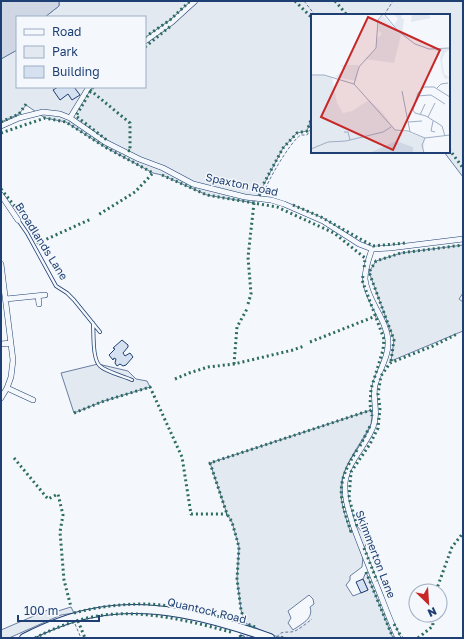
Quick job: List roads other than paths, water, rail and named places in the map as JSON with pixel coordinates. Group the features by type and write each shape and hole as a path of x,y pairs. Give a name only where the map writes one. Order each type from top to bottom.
{"main road":[{"name":"Quantock Road","path":"24,638 56,624 84,615 108,610 137,609 161,610 203,618 270,638"}],"street":[{"path":"146,41 178,18 195,1"},
{"path":"70,118 88,88"},
{"name":"Spaxton Road","path":"1,126 19,118 43,112 56,113 70,118 105,142 139,159 163,168 193,184 245,197 263,199 284,204 317,218 359,244 372,249 463,239"},
{"name":"Broadlands Lane","path":"1,195 18,220"},
{"name":"Skimmerton Lane","path":"372,249 365,279 385,328 388,340 387,353 375,384 374,425 348,472 345,483 345,494 347,507 362,552 398,638"},
{"path":"1,264 13,360 7,388 1,398"},
{"path":"6,299 46,295"},
{"path":"38,296 39,304"},
{"path":"1,344 11,343"},
{"path":"7,388 33,400"}],"lane":[{"name":"Broadlands Lane","path":"18,220 30,238 56,286 74,300 100,332"},
{"path":"93,323 97,362 101,367 132,380"}]}
